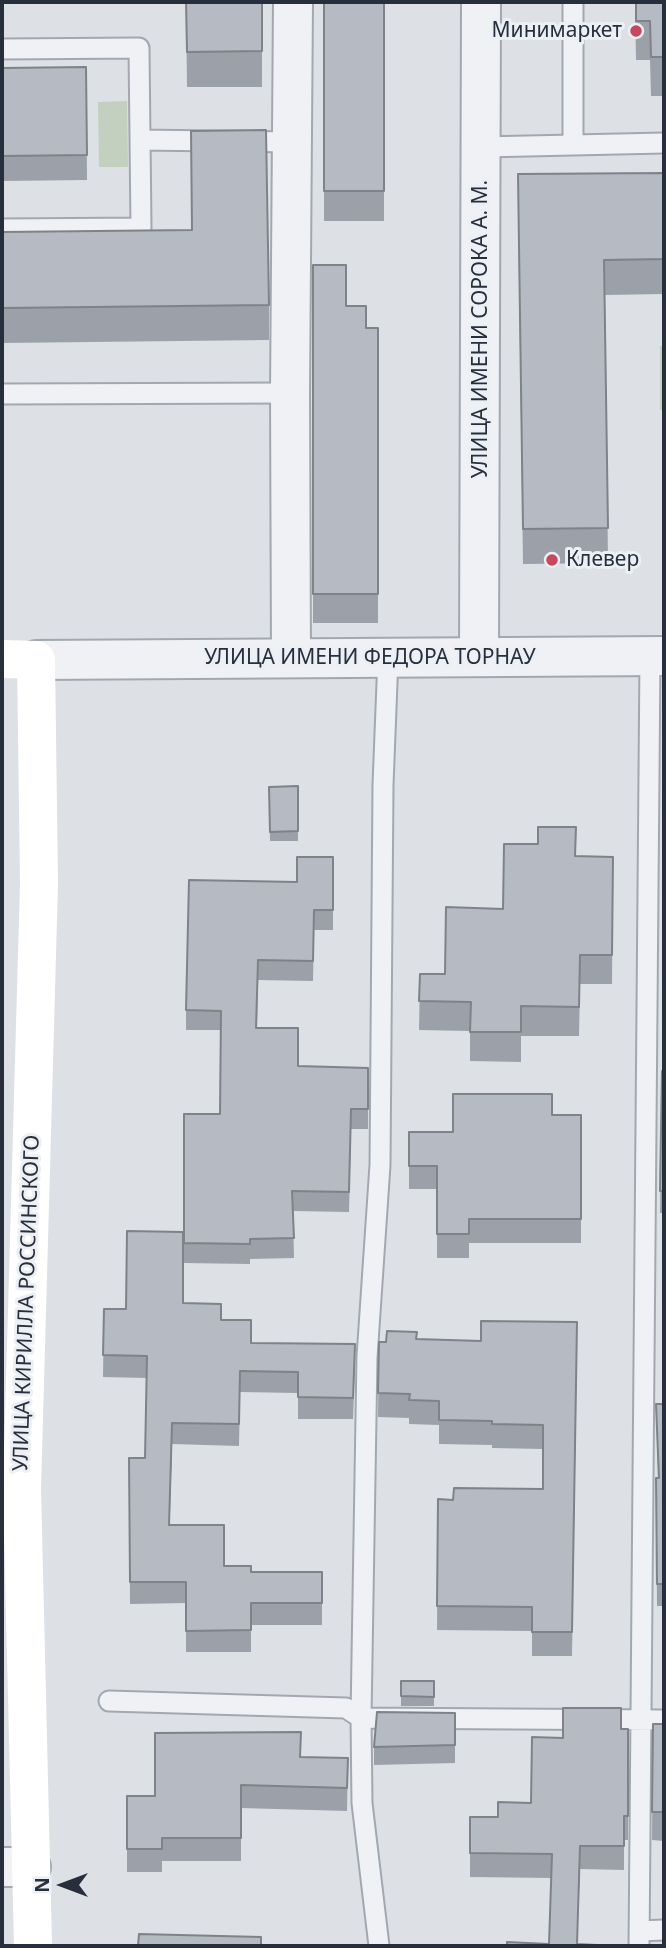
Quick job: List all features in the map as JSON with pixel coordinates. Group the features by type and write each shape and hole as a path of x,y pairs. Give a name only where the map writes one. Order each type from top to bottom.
{"main road":[{"name":"УЛИЦА КИРИЛЛА РОССИНСКОГО","path":"19,660 39,883 23,1489 17,1867 33,1946"}],"street":[{"path":"291,658 293,2"},
{"name":"УЛИЦА ИМЕНИ СОРОКА А. М.","path":"479,657 481,2"},
{"name":"УЛИЦА ИМЕНИ ФЕДОРА ТОРНАУ","path":"19,660 657,656"}],"lane":[{"path":"573,2 573,145"},
{"path":"2,49 139,48 141,228 2,229"},
{"path":"140,140 294,142"},
{"path":"482,148 664,143"},
{"path":"2,394 290,393"},
{"path":"657,656 639,1938 664,1930"},
{"path":"379,1946 362,1803 361,1718 367,1357 380,1165 383,785 388,657"},
{"path":"109,1701 346,1708 361,1718 664,1720"}],"green space":[{"path":"127,101 128,167 99,167 98,102"},
{"path":"660,346 664,346 664,410 660,410"}],"building":[{"path":"186,2 262,2 262,51 187,52"},
{"path":"324,2 384,2 384,191 324,191"},
{"path":"636,2 664,2 664,57 651,57 650,21 636,21"},
{"path":"86,67 87,155 2,156 2,68"},
{"path":"266,130 269,305 2,308 2,232 192,230 191,131"},
{"path":"664,173 664,259 604,260 608,528 523,529 518,174"},
{"path":"313,265 346,265 346,306 366,306 366,328 378,328 378,594 313,594"},
{"path":"298,786 298,831 270,832 269,787"},
{"path":"538,827 576,827 575,856 613,857 612,955 580,955 579,1007 521,1006 521,1032 470,1032 471,1002 419,1001 420,974 445,974 446,907 503,909 504,844 538,844"},
{"path":"297,857 333,857 333,910 314,910 313,961 258,960 256,1028 298,1028 298,1066 368,1068 368,1109 351,1109 349,1192 292,1191 294,1238 250,1239 250,1244 184,1243 184,1114 220,1114 221,1011 186,1010 189,880 297,882"},
{"path":"662,1071 664,1191 660,1191"},
{"path":"453,1094 552,1094 552,1115 581,1115 581,1219 469,1219 469,1234 437,1234 437,1166 409,1166 409,1132 453,1132"},
{"path":"127,1231 183,1232 183,1303 221,1304 221,1320 251,1320 251,1343 355,1344 353,1398 298,1397 298,1372 240,1371 239,1424 172,1423 169,1525 224,1525 224,1566 251,1566 251,1572 322,1572 322,1603 251,1603 251,1630 186,1631 186,1582 130,1582 129,1458 145,1458 147,1356 103,1355 104,1309 126,1309"},
{"path":"481,1321 577,1322 572,1632 532,1632 532,1607 437,1606 438,1499 453,1500 454,1488 543,1489 543,1425 439,1420 439,1401 409,1400 410,1394 378,1393 379,1342 386,1342 387,1331 417,1332 416,1339 481,1341"},
{"path":"656,1404 664,1404 664,1584 657,1584 656,1478 659,1478"},
{"path":"401,1681 434,1681 434,1697 401,1696"},
{"path":"563,1708 621,1708 621,1729 628,1729 628,1816 624,1816 624,1846 580,1846 577,1944 618,1946 507,1946 507,1942 549,1944 552,1854 470,1853 470,1817 498,1817 498,1802 531,1803 532,1737 563,1738"},
{"path":"377,1712 455,1713 455,1745 374,1747"},
{"path":"653,1724 664,1724 664,1812 652,1812"},
{"path":"301,1732 300,1757 348,1758 347,1788 241,1785 241,1838 162,1838 162,1849 127,1849 127,1796 155,1796 155,1733"},
{"path":"139,1934 261,1937 261,1946 138,1946"}],"place":[{"name":"Минимаркет","path":"636,31"},
{"name":"Клевер","path":"552,560"}]}
